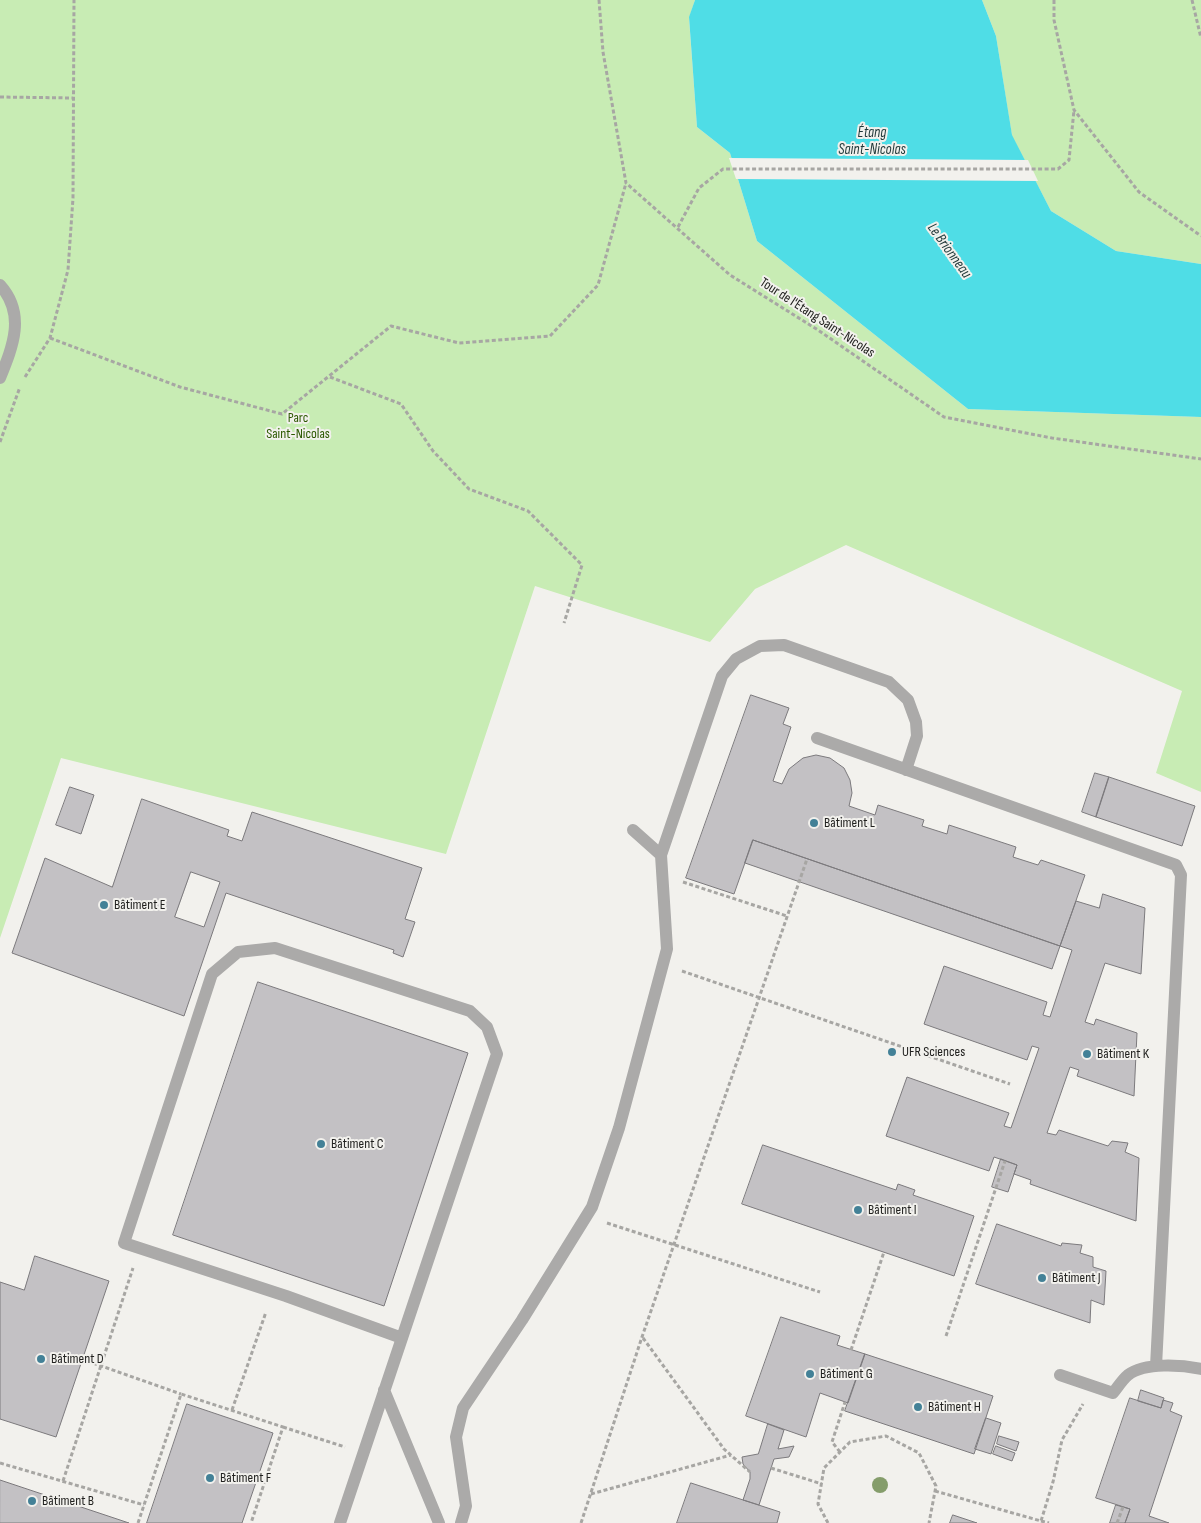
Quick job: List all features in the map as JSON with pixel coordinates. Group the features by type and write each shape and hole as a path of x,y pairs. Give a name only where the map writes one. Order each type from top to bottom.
{"lane":[{"path":"0,285 12,302 16,330 0,378"},
{"path":"461,1523 466,1506 456,1436 463,1408 522,1320 592,1208 619,1128 667,949 661,855 722,676 736,659 760,646 784,645 889,682 908,700 916,722 917,736 906,770"},
{"path":"817,738 1176,865 1181,875 1156,1366"},
{"path":"632,830 661,855"},
{"path":"340,1523 384,1390 402,1338 497,1054 487,1027 470,1011 275,948 238,952 212,974 124,1243 273,1292 402,1338"},
{"path":"1060,1375 1113,1393 1129,1374 1156,1366 1188,1366 1201,1369"},
{"path":"384,1390 439,1523"}],"path":[{"path":"0,442 24,378 50,338 68,270 72,235 74,0"},
{"path":"50,338 180,387 282,414 391,326 459,343 550,336 598,285 626,183 603,52 599,0"},
{"path":"678,227 699,188 723,169 1058,169 1069,160 1074,110 1054,20 1054,0"},
{"path":"1192,0 1201,38"},
{"path":"0,97 73,98"},
{"path":"1074,110 1138,192 1201,236"},
{"name":"Tour de l'Étang Saint-Nicolas","path":"626,183 678,227 730,276 818,330 944,417 1052,438 1201,459"},
{"path":"330,377 401,404 433,451 469,489 528,511 582,565 564,623"},
{"path":"581,1523 642,1337 807,860"},
{"path":"679,881 787,916"},
{"path":"663,964 1010,1084"},
{"path":"946,1336 1005,1161"},
{"path":"586,1216 820,1292"},
{"path":"63,1481 140,1248"},
{"path":"851,1350 884,1252"},
{"path":"232,1410 273,1292"},
{"path":"642,1337 731,1455 750,1472"},
{"path":"87,1362 363,1453"},
{"path":"1041,1520 1053,1482 1062,1440 1094,1387"},
{"path":"138,1523 181,1394"},
{"path":"840,1452 832,1442 845,1402"},
{"path":"251,1523 283,1427"},
{"path":"828,1523 818,1504 824,1468 850,1442 886,1436 919,1453 936,1486 929,1523"},
{"path":"591,1494 731,1455"},
{"path":"0,1463 144,1505"},
{"path":"771,1468 822,1484"},
{"path":"936,1491 1049,1523"},
{"path":"1117,1523 1123,1506"},
{"path":"1029,1523 1031,1518"}],"green space":[{"name":"Parc Saint-Nicolas","path":"0,0 695,0 689,18 697,127 730,153 757,241 968,409 1201,417 1201,792 1156,773 1182,691 846,545 755,589 710,642 535,586 446,854 61,758 0,938"},
{"path":"982,0 1201,0 1201,264 1116,251 1051,211 1012,136 996,36"}],"water":[{"name":"Étang Saint-Nicolas","path":"695,0 982,0 996,36 1012,135 1051,211 1116,251 1201,264 1201,417 968,409 757,241 730,153 697,127 689,17"}],"pier":[{"path":"729,158 1028,160 1038,181 736,179"}],"building":[{"name":"Bâtiment L","path":"751,695 789,708 783,724 791,727 773,781 782,784 789,769 803,758 816,755 830,758 844,768 850,780 852,793 849,806 875,815 878,805 924,820 922,826 947,834 949,825 1016,847 1013,857 1038,865 1041,860 1085,875 1060,946 753,840 734,894 686,878"},
{"path":"1095,773 1109,777 1096,817 1082,812"},
{"path":"1109,777 1195,806 1182,846 1096,817"},
{"path":"70,787 94,795 81,834 56,825"},
{"name":"Bâtiment E","path":"142,799 229,830 227,836 242,841 252,812 422,868 405,919 415,922 403,957 393,953 394,950 226,893 184,1016 12,953 45,858 112,887","holes":["191,872 220,882 204,927 175,917"]},
{"path":"753,840 1060,946 1052,969 745,863"},
{"name":"Bâtiment K","path":"1103,894 1145,908 1141,974 1105,963 1085,1022 1094,1025 1096,1019 1137,1033 1134,1096 1077,1076 1079,1070 1070,1067 1047,1133 1056,1135 1059,1130 1108,1146 1112,1141 1128,1143 1125,1152 1139,1158 1136,1221 1030,1184 1031,1180 1014,1174 1017,1165 994,1157 989,1171 886,1136 907,1077 1009,1113 1004,1126 1011,1128 1039,1048 1032,1046 1027,1060 924,1024 944,966 1047,1002 1043,1015 1050,1017 1072,950 1060,946 1076,901 1099,908"},
{"name":"Bâtiment C","path":"258,982 468,1053 384,1306 173,1235"},
{"name":"Bâtiment I","path":"763,1145 896,1190 898,1184 915,1190 913,1195 974,1216 954,1276 742,1204"},
{"path":"1001,1159 1017,1165 1008,1192 992,1187"},
{"name":"Bâtiment J","path":"997,1224 1061,1246 1062,1243 1082,1245 1080,1253 1093,1257 1093,1267 1106,1271 1104,1305 1091,1300 1090,1323 976,1284"},
{"name":"Bâtiment D","path":"35,1256 109,1281 56,1437 0,1419 0,1282 24,1290"},
{"name":"Bâtiment G","path":"781,1317 840,1336 837,1345 865,1354 848,1403 820,1393 806,1437 746,1416"},
{"name":"Bâtiment H","path":"865,1354 993,1396 974,1454 845,1411"},
{"path":"1141,1390 1164,1398 1161,1408 1138,1401"},
{"path":"1130,1398 1161,1408 1163,1400 1173,1403 1170,1411 1182,1416 1149,1516 1169,1523 1125,1523 1130,1509 1096,1498"},
{"name":"Bâtiment F","path":"187,1404 273,1433 242,1523 147,1523"},
{"path":"986,1418 1001,1423 991,1454 975,1449"},
{"path":"768,1424 784,1430 778,1449 794,1446 789,1457 774,1459 759,1505 743,1500 750,1479 750,1472 743,1464 742,1457 758,1454"},
{"path":"999,1436 1019,1442 1016,1451 997,1444"},
{"path":"996,1446 1015,1453 1012,1461 993,1454"},
{"name":"Bâtiment B","path":"0,1480 129,1523 0,1523"},
{"path":"691,1483 780,1512 777,1523 677,1523"},
{"path":"1116,1505 1130,1509 1125,1523 1110,1523"},
{"path":"953,1515 977,1523 950,1523"}],"place":[{"name":"Bâtiment L","path":"814,823"},
{"name":"Bâtiment E","path":"104,905"},
{"name":"UFR Sciences","path":"892,1052"},
{"name":"Bâtiment K","path":"1087,1054"},
{"name":"Bâtiment C","path":"321,1144"},
{"name":"Bâtiment I","path":"858,1210"},
{"name":"Bâtiment J","path":"1042,1278"},
{"name":"Bâtiment D","path":"41,1359"},
{"name":"Bâtiment G","path":"810,1374"},
{"name":"Bâtiment H","path":"918,1407"},
{"name":"Bâtiment F","path":"210,1478"},
{"name":"Bâtiment B","path":"32,1501"}],"water label":[{"name":"Le Brionneau","path":"949,251"}]}
